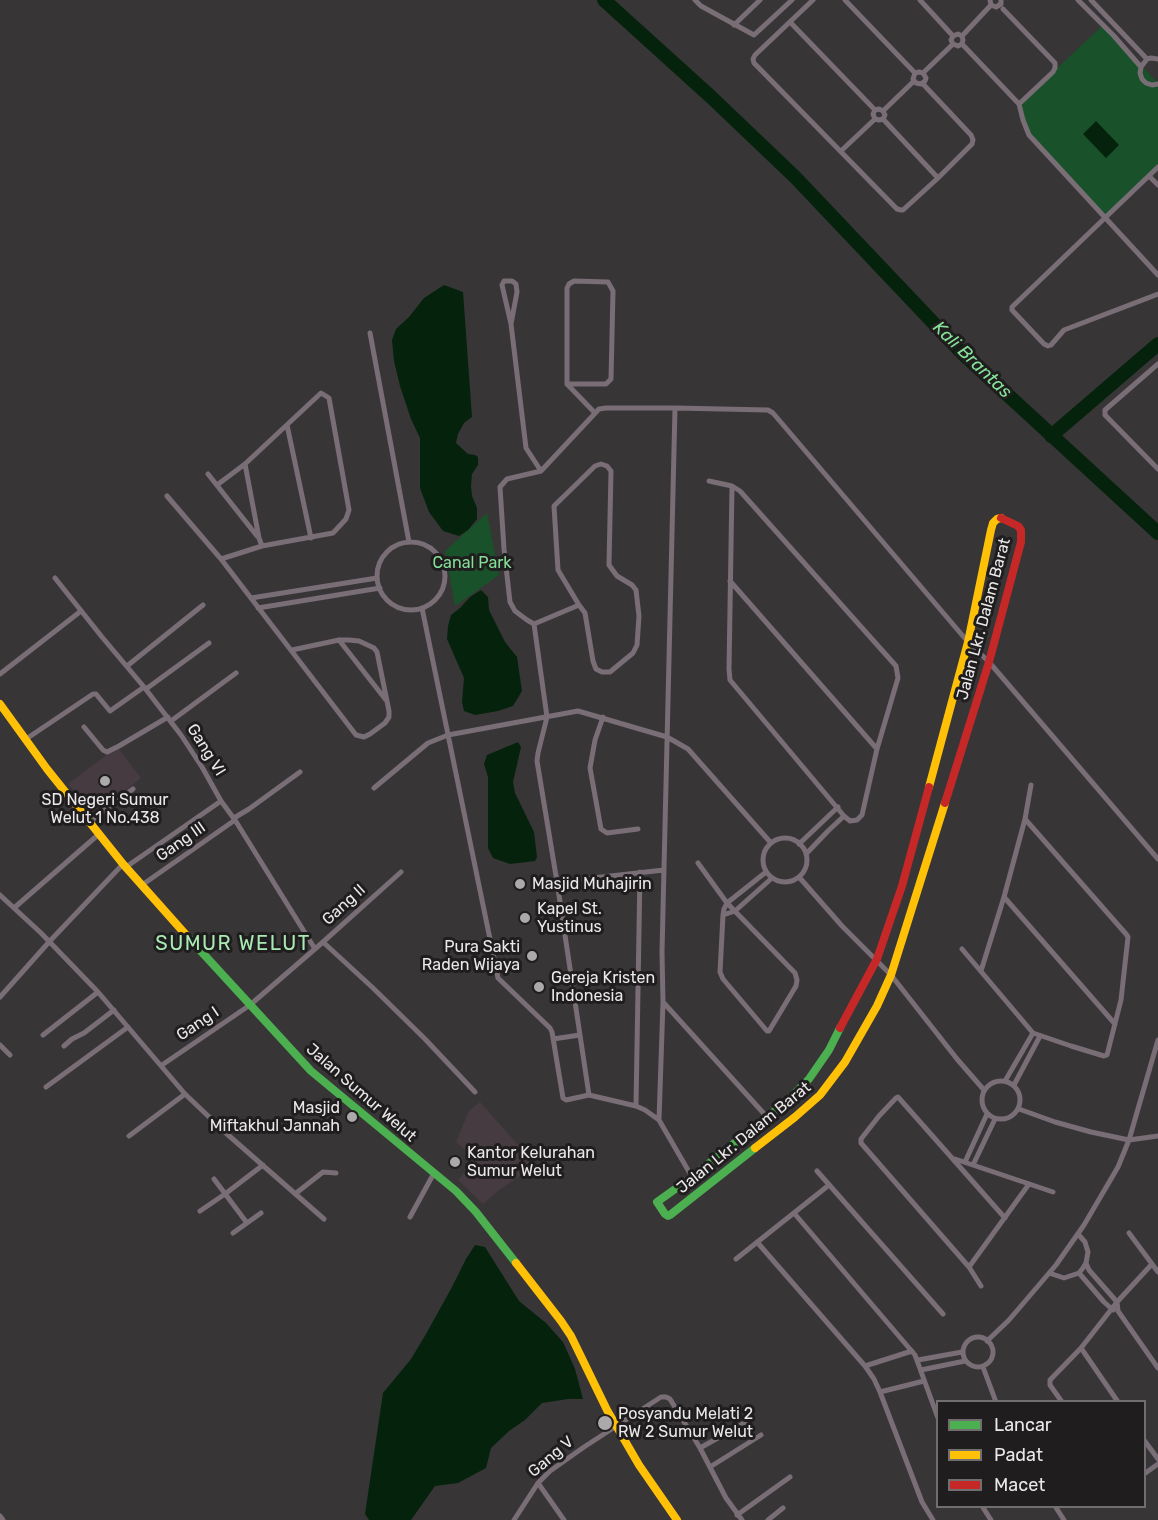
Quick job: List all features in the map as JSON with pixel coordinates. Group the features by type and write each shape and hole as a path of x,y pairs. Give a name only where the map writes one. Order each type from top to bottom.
{"street":[{"path":"695,0 700,6 755,35 792,0"},
{"path":"734,25 760,0"},
{"path":"813,0 755,55 754,63 897,209 901,210 938,178 972,144 973,140 971,135 923,84 914,81"},
{"path":"845,0 915,73"},
{"path":"920,0 953,36"},
{"path":"1001,0 999,6 993,7 990,2 962,36 962,44 1019,104 1029,135 1158,275"},
{"path":"1091,0 1147,59"},
{"path":"1081,1 1140,67 1142,79 1152,85 1158,84"},
{"path":"1003,9 1055,63 1053,72 1019,104"},
{"path":"790,22 875,110 883,111"},
{"path":"1114,36 1120,30"},
{"path":"953,36 957,34 962,36"},
{"path":"953,36 951,40 953,44"},
{"path":"915,73 923,73 953,44"},
{"path":"953,44 958,46 962,44"},
{"path":"1140,67 1147,59 1158,58"},
{"path":"883,111 914,81 915,73"},
{"path":"923,73 926,78 923,84"},
{"path":"874,119 875,110"},
{"path":"883,111 885,115 883,119"},
{"path":"841,151 874,119"},
{"path":"874,119 883,119"},
{"path":"883,119 938,178"},
{"path":"1158,167 1012,307 1013,312 1048,346 1064,330 1158,294"},
{"path":"1149,176 1158,185"},
{"path":"511,324 517,292 513,281 504,282 502,285 511,324 526,447 541,471"},
{"path":"567,384 606,384 611,379 613,291 608,282 574,281 567,288 567,384 595,413"},
{"path":"370,333 409,542"},
{"path":"1158,364 1105,410 1105,415 1158,469"},
{"path":"217,485 245,464 321,393 329,398 349,510 346,519 333,533 262,546 222,559"},
{"path":"534,624 515,611 510,602 500,487 507,479 541,471 599,409 675,408 771,411 968,642 989,662 1158,859"},
{"path":"659,1120 675,408"},
{"path":"287,425 311,538"},
{"path":"245,464 262,546"},
{"path":"601,464 607,466 611,471 609,565 617,576 636,590 639,616 637,645 633,653 610,672 597,669 593,661 585,613 579,605 558,570 554,506 595,466 601,464"},
{"path":"208,474 259,538"},
{"path":"709,482 732,486 740,491 896,666 898,678 877,749 862,815 857,820 850,821 844,816 730,680 732,486"},
{"path":"167,496 222,559 356,735 360,737 370,735 385,723 389,717 387,701 377,652 374,648 359,640 339,640 292,650"},
{"name":"Jalan Lkr. Dalam Barat","path":"1000,518 1018,526 1022,537 989,662 891,975 877,1006 845,1062 820,1095 795,1118 670,1215 665,1214 657,1203 785,1104 808,1079 829,1050 852,1009 877,959 902,886 968,642 991,530 993,523 1000,518"},
{"path":"409,542 422,543 432,549 440,558 445,570 445,582 440,593 422,608 409,609 397,606 387,599 377,578 378,567 390,549 409,542"},
{"name":"Gang VI","path":"55,578 170,719 315,949"},
{"path":"251,598 377,578"},
{"path":"730,580 877,749"},
{"path":"258,608 380,588"},
{"path":"127,666 203,605"},
{"path":"534,624 579,605"},
{"path":"422,608 498,978 552,1032 563,1098 566,1100 589,1095 645,1110 659,1120 692,1177"},
{"path":"0,674 81,611"},
{"path":"534,624 547,717 537,761 589,1095"},
{"path":"339,640 387,701"},
{"path":"26,740 93,694 96,694 110,711 209,643"},
{"path":"84,727 107,752 170,719 236,673"},
{"name":"Jalan Sumur Welut","path":"0,704 46,769 124,866 311,1071 456,1191 476,1212 561,1321 607,1410 639,1465 677,1520"},
{"path":"374,788 428,744 448,735 578,711 667,736 688,750 771,843"},
{"path":"603,717 590,768 601,829 608,833 638,829"},
{"name":"Gang III","path":"142,885 300,772"},
{"path":"981,971 1004,897 1031,785"},
{"path":"89,822 133,789"},
{"path":"0,997 124,866 221,801"},
{"path":"799,844 838,807"},
{"path":"806,854 844,816"},
{"path":"962,949 1033,1033 1104,1056 1107,1055 1121,1000 1128,940 1126,934 1024,819"},
{"path":"14,909 99,834"},
{"path":"786,838 799,844 806,854 807,862 799,877 781,882 766,872 763,856 771,843 786,838"},
{"path":"698,863 727,903 795,974 796,986 769,1031 720,972 723,915 727,903 766,872"},
{"path":"557,882 664,870"},
{"name":"Gang II","path":"250,1005 401,872"},
{"path":"636,1106 640,872"},
{"path":"799,877 842,926 891,975 984,1090"},
{"path":"723,915 735,911 772,878"},
{"path":"0,896 50,942 98,992 185,1094 324,1219"},
{"path":"1004,897 1115,1024"},
{"path":"323,942 425,1039 475,1092"},
{"path":"43,1035 98,992"},
{"path":"663,1002 767,1117"},
{"name":"Gang I","path":"162,1065 250,1005"},
{"path":"64,1046 114,1010"},
{"path":"46,1087 128,1027"},
{"path":"1005,1081 1033,1033"},
{"path":"553,1039 580,1035"},
{"path":"1014,1085 1040,1036"},
{"path":"987,1341 1009,1320 1049,1273 1078,1234 1118,1167 1129,1140 1158,1040"},
{"path":"0,1045 10,1055"},
{"path":"997,1081 1005,1081 1014,1085 1020,1096 1019,1109 1009,1118 995,1119 987,1113 983,1106 984,1090 997,1081"},
{"path":"129,1136 185,1094"},
{"path":"981,1286 969,1267 860,1141 879,1116 898,1097 1005,1218"},
{"path":"1019,1109 1073,1127 1129,1140 1158,1136"},
{"path":"965,1162 987,1113"},
{"path":"973,1165 995,1119"},
{"path":"953,1159 1053,1192"},
{"path":"200,1210 263,1165"},
{"path":"817,1171 943,1314"},
{"path":"295,1194 323,1172 336,1173"},
{"path":"411,1217 434,1173"},
{"path":"214,1179 246,1223"},
{"path":"969,1267 1029,1184"},
{"path":"736,1258 830,1185"},
{"path":"233,1233 261,1213"},
{"path":"794,1213 912,1351 918,1360 936,1413"},
{"path":"1129,1233 1158,1272"},
{"path":"1049,1273 1064,1278 1079,1273 1086,1263 1088,1252 1085,1242 1078,1234"},
{"path":"757,1242 865,1366 880,1392 922,1502 933,1520"},
{"path":"1086,1263 1089,1270 1117,1302"},
{"path":"1061,1400 1049,1382 1115,1310 1117,1302 1152,1264"},
{"path":"1079,1273 1115,1310 1158,1368"},
{"path":"977,1337 987,1341 993,1352 992,1358 983,1367 973,1367 964,1361 962,1352 963,1346 971,1338 977,1337"},
{"path":"1081,1348 1117,1400"},
{"path":"865,1366 912,1351"},
{"path":"918,1360 962,1352"},
{"path":"921,1370 964,1361"},
{"path":"983,1367 996,1400"},
{"path":"880,1392 924,1381"},
{"name":"Gang V","path":"514,1520 538,1483 550,1471 662,1397 670,1400 700,1448"},
{"path":"748,1421 700,1448 726,1498 740,1518 790,1477"},
{"path":"710,1467 761,1435"},
{"path":"1146,1443 1158,1459"},
{"path":"538,1483 564,1520"},
{"path":"768,1520 783,1508"},
{"path":"0,1516 3,1520"}],"shaded area":[{"path":"1096,121 1119,145 1106,158 1083,134"},
{"path":"444,285 463,292 472,417 464,423 456,443 468,454 478,457 478,465 472,474 471,486 477,508 477,519 468,530 459,536 443,531 429,512 420,488 420,438 400,386 392,340 396,329 424,298"},
{"path":"481,590 488,597 489,610 505,642 517,657 522,691 513,706 475,715 464,711 462,702 464,678 447,639 451,615"},
{"path":"518,742 521,747 513,782 515,793 534,832 537,857 535,861 510,864 493,858 488,848 488,777 484,764 487,755"},
{"name":"SD Negeri Sumur Welut 1 No.438","path":"117,747 141,778 94,816 68,784"},
{"path":"480,1102 536,1165 483,1204 458,1180 475,1158 456,1142 469,1111"},
{"path":"475,1245 485,1247 519,1301 546,1323 563,1342 575,1369 583,1399 542,1403 491,1448 486,1468 458,1483 435,1486 411,1520 369,1520 365,1514 383,1393 411,1359"}],"green space":[{"path":"1103,25 1158,83 1158,167 1105,218 1029,135 1019,104"},
{"name":"Canal Park","path":"487,513 499,575 455,606 445,551"}],"waterway":[{"name":"Kali Brantas","path":"604,0 795,177 961,352 1158,533"},
{"path":"1051,436 1158,344"}],"traffic: fast":[{"path":"187,936 311,1071 456,1191 476,1212 516,1263"},
{"path":"755,1148 670,1215 665,1214 657,1202 785,1103 809,1079 829,1050 840,1028"}],"traffic: slow":[{"path":"929,787 968,642 991,530 993,523 1001,518"},
{"path":"0,704 47,769 123,864 187,936"},
{"path":"755,1148 820,1095 845,1062 877,1006 891,975 945,803"},
{"path":"516,1263 571,1336 607,1410 639,1465 677,1520"}],"traffic: jam":[{"path":"945,803 989,662 1021,542 1021,530 1018,526 1001,518"},
{"path":"840,1028 877,959 902,886 929,787"}],"place":[{"name":"SD Negeri Sumur Welut 1 No.438","path":"105,781"},
{"name":"Masjid Muhajirin","path":"520,884"},
{"name":"Kapel St. Yustinus","path":"525,918"},
{"name":"Pura Sakti Raden Wijaya","path":"532,956"},
{"name":"Gereja Kristen Indonesia","path":"539,987"},
{"name":"Masjid Miftakhul Jannah","path":"352,1117"},
{"name":"Kantor Kelurahan Sumur Welut","path":"455,1162"},
{"name":"Posyandu Melati 2 RW 2 Sumur Welut","path":"605,1423"}],"district":[{"name":"SUMUR WELUT","path":"233,944"}]}
